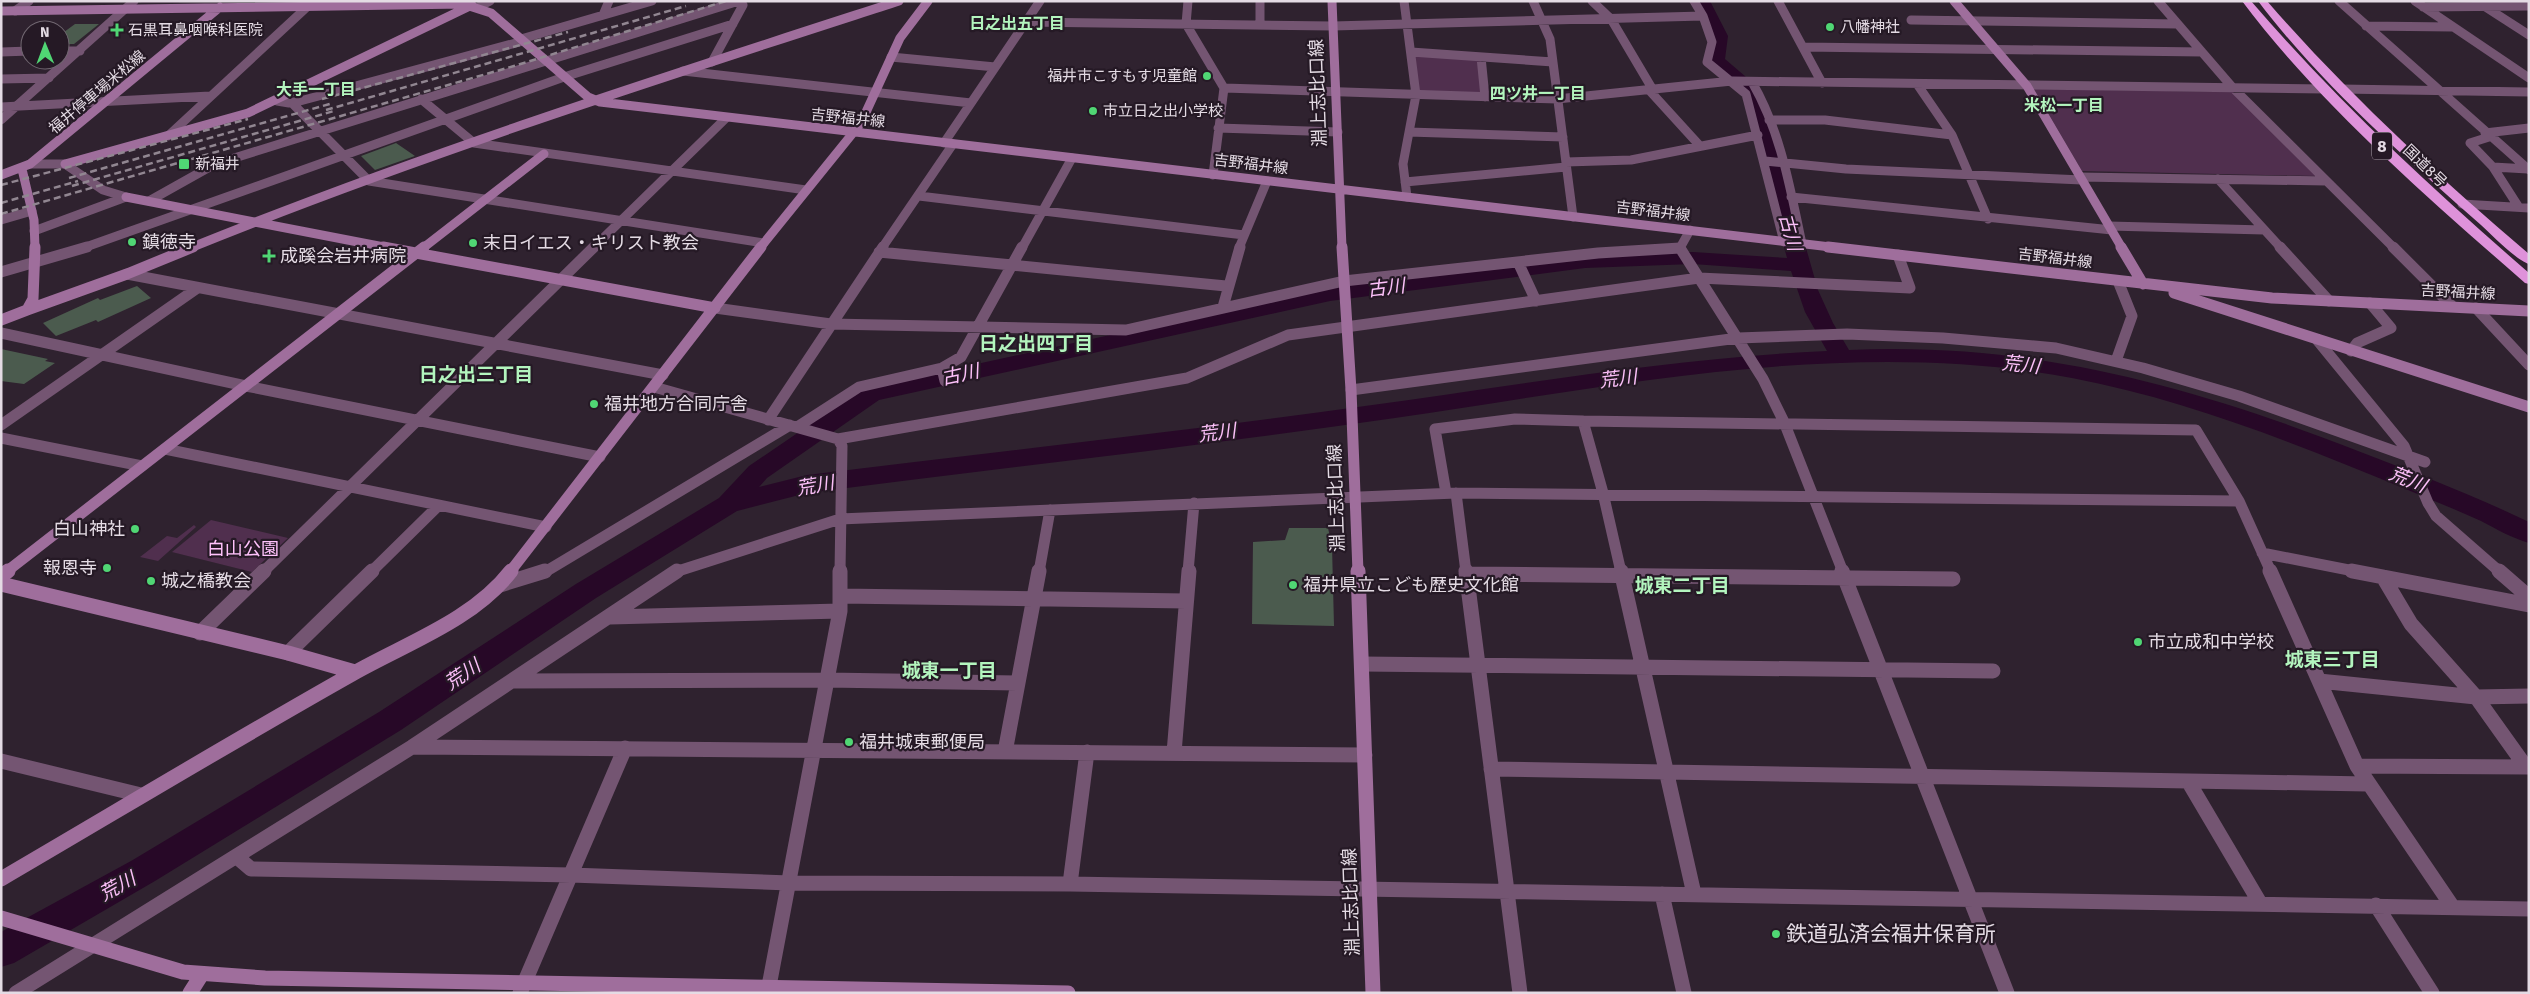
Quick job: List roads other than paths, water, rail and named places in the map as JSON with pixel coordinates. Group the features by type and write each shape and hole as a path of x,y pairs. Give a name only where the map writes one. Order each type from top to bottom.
{"highway":[{"name":"国道8号","path":"2246,1 2325,89 2441,203 2529,280"},
{"name":"国道8号","path":"2262,1 2303,50 2341,89 2462,204 2529,260"}],"street":[{"path":"15,11 29,1"},
{"path":"1,120 134,1"},
{"name":"福井停車場米松線","path":"1,175 26,167 228,1"},
{"path":"27,310 34,293 36,262 26,167 65,164 231,120 277,101 475,6 490,1"},
{"path":"603,15 609,1"},
{"path":"277,101 292,103 522,40 652,1"},
{"path":"149,201 215,164 739,1 744,4 712,62"},
{"path":"1,320 127,274 252,223 593,100 899,1"},
{"path":"1,879 141,795 355,672 460,615 500,585 764,243 861,123 900,38 928,1"},
{"path":"768,420 879,252 919,196 971,104 1040,1"},
{"path":"1188,1 1186,24 1224,88 1213,174"},
{"path":"1260,1 1260,25"},
{"name":"淵上志比口線","path":"1332,1 1344,287 1351,390 1373,993"},
{"path":"1404,1 1416,95 1403,164 1406,197"},
{"path":"1533,1 1550,39 1573,217"},
{"path":"1592,1 1611,19 1651,90 1700,146"},
{"path":"1694,1 1703,16 1712,42 1707,62 1746,94 1765,161 1784,242"},
{"path":"1778,1 1822,83"},
{"path":"1954,1 2027,86 2145,284 2318,341 2529,407"},
{"path":"2158,1 2233,88 2452,306"},
{"path":"2339,1 2528,170"},
{"path":"2415,1 2529,78"},
{"path":"1,12 438,4 475,6 491,13 544,61 593,100"},
{"path":"2484,6 2529,35"},
{"path":"2423,7 2529,6"},
{"path":"168,136 307,7"},
{"path":"1025,22 1334,26 1703,16"},
{"path":"1911,20 2177,24"},
{"path":"1,272 65,255 186,210 564,77 733,24"},
{"path":"2366,26 2452,26"},
{"path":"1803,48 2202,52"},
{"path":"1,52 20,51"},
{"path":"70,51 80,51"},
{"path":"1411,52 1552,62"},
{"path":"891,57 995,67"},
{"path":"1482,57 1485,97"},
{"path":"2515,69 2529,69"},
{"path":"683,71 971,104"},
{"path":"1,79 49,78"},
{"path":"1224,88 1557,99 1732,81 2325,89"},
{"path":"1752,82 1761,95 1783,162 1802,244"},
{"path":"1917,84 1952,134 1988,219"},
{"path":"2341,89 2529,92"},
{"path":"1,107 210,96"},
{"path":"420,99 474,143 806,190"},
{"name":"吉野福井線","path":"593,100 851,133 2272,298 2529,311"},
{"path":"292,103 369,181 764,243"},
{"path":"200,632 726,118"},
{"path":"1769,120 1825,120 1952,134"},
{"path":"1218,128 1338,132"},
{"path":"2518,206 2493,167 2470,143 2487,135 2529,128"},
{"path":"1409,132 1562,138"},
{"path":"1405,182 1566,164 1632,160 1758,135"},
{"path":"1,576 544,154"},
{"path":"500,585 550,569 717,467 797,427 859,387 943,374 961,357 1010,266 1072,158"},
{"path":"1765,161 1846,169 2081,178 2326,181"},
{"path":"65,164 87,181 103,190 186,210 715,308 831,324 1126,330 1224,306 1344,287 1520,267 1598,253 1684,254"},
{"path":"2493,167 2528,170"},
{"path":"2218,179 2329,301"},
{"path":"1224,306 1226,286 1244,235 1267,181"},
{"path":"919,196 1244,235"},
{"path":"34,231 126,197"},
{"path":"1791,198 1988,219 2110,228 2264,230"},
{"path":"2462,204 2529,208"},
{"path":"1,220 32,211"},
{"path":"1690,230 1684,254 1764,380 1784,422 2007,993"},
{"path":"879,252 1226,286"},
{"path":"833,438 1187,378 1288,335 1699,278 1910,288 1898,255"},
{"path":"1520,267 1536,301"},
{"path":"127,274 196,289 663,375"},
{"path":"2116,361 2132,316 2118,281"},
{"path":"1,425 196,289"},
{"path":"2351,351 2357,343 2391,328 2370,303"},
{"path":"2476,308 2529,365"},
{"path":"1,333 246,386 600,457"},
{"path":"1351,390 1738,338 1846,334 1943,338 2029,345 2116,361 2239,396 2408,458 2425,462"},
{"path":"2318,341 2404,446 2428,504 2450,530 2529,596"},
{"path":"654,387 833,438 842,446 840,603 790,882 769,986"},
{"path":"1520,993 1466,574 1451,493 1435,429 1515,419 2196,430 2239,501 2357,766 2452,906"},
{"path":"1583,421 1603,493 1694,894"},
{"path":"1,438 142,466"},
{"path":"165,449 347,488 546,527"},
{"path":"16,993 89,945 237,857 412,747 676,571 840,519 1451,493 1812,495 2239,501"},
{"path":"1174,753 1194,503"},
{"path":"288,653 438,506"},
{"path":"1005,752 1050,510"},
{"path":"2262,553 2529,605"},
{"path":"1466,574 1953,579"},
{"path":"2383,576 2411,624 2476,697 2527,767"},
{"path":"1,584 288,653 355,672"},
{"path":"609,617 840,603 1033,599 1186,601"},
{"path":"1362,664 1993,671"},
{"path":"512,681 827,680 1018,683"},
{"path":"2319,681 2476,697 2529,696"},
{"path":"412,747 1365,755"},
{"path":"522,988 625,748"},
{"path":"1070,884 1087,752"},
{"path":"1,760 141,795"},
{"path":"2357,766 2527,767"},
{"path":"1491,770 2368,784"},
{"path":"2188,781 2260,903"},
{"path":"237,857 251,869 571,875 790,882 1070,884 2452,906 2529,909"},
{"path":"1662,894 1684,993"},
{"path":"2376,905 2432,993"},
{"path":"1,918 159,966 202,974 522,988 769,986 1068,993"},
{"path":"190,993 202,974"}],"waterway":[{"path":"142,1 178,1"},
{"name":"古川","path":"1702,1 1719,36 1719,51 1716,60 1747,87 1754,97 1800,265"},
{"name":"古川","path":"728,504 758,472 871,394 993,369 1330,294 1585,262 1628,259 1693,258 1800,265"},
{"path":"1800,265 1816,312 1841,355"},
{"name":"荒川","path":"728,504 807,484 1248,430 1684,370 1813,358 1899,356 1985,359 2028,364 2111,379 2192,400 2271,427 2396,475 2463,503 2529,534"},
{"name":"荒川","path":"1,951 143,871 390,721 586,591 728,504"}],"railway":[{"path":"1,214 514,66 726,1"},
{"path":"326,110 686,6"},
{"path":"322,99 568,32"},
{"path":"69,178 333,103"},
{"path":"72,186 334,111"},
{"path":"1,185 248,119"},
{"path":"1,203 78,181"}],"place":[{"name":"八幡神社","path":"1830,27"},
{"name":"石黒耳鼻咽喉科医院","path":"117,30"},
{"name":"福井市こすもす児童館","path":"1207,76"},
{"name":"市立日之出小学校","path":"1093,111"},
{"name":"新福井","path":"184,164"},
{"name":"鎮徳寺","path":"132,242"},
{"name":"末日イエス・キリスト教会","path":"473,243"},
{"name":"成蹊会岩井病院","path":"269,256"},
{"name":"福井地方合同庁舎","path":"594,404"},
{"name":"白山神社","path":"135,529"},
{"name":"報恩寺","path":"107,568"},
{"name":"城之橋教会","path":"151,581"},
{"name":"福井県立こども歴史文化館","path":"1293,585"},
{"name":"市立成和中学校","path":"2138,642"},
{"name":"福井城東郵便局","path":"849,742"},
{"name":"鉄道弘済会福井保育所","path":"1776,934"}],"district":[{"name":"日之出五丁目","path":"1017,23"},
{"name":"大手一丁目","path":"316,89"},
{"name":"四ツ井一丁目","path":"1538,93"},
{"name":"米松一丁目","path":"2064,105"},
{"name":"日之出四丁目","path":"1036,343"},
{"name":"日之出三丁目","path":"476,374"},
{"name":"城東二丁目","path":"1682,585"},
{"name":"城東三丁目","path":"2332,659"},
{"name":"城東一丁目","path":"949,670"}],"park label":[{"name":"白山公園","path":"243,549"}]}
